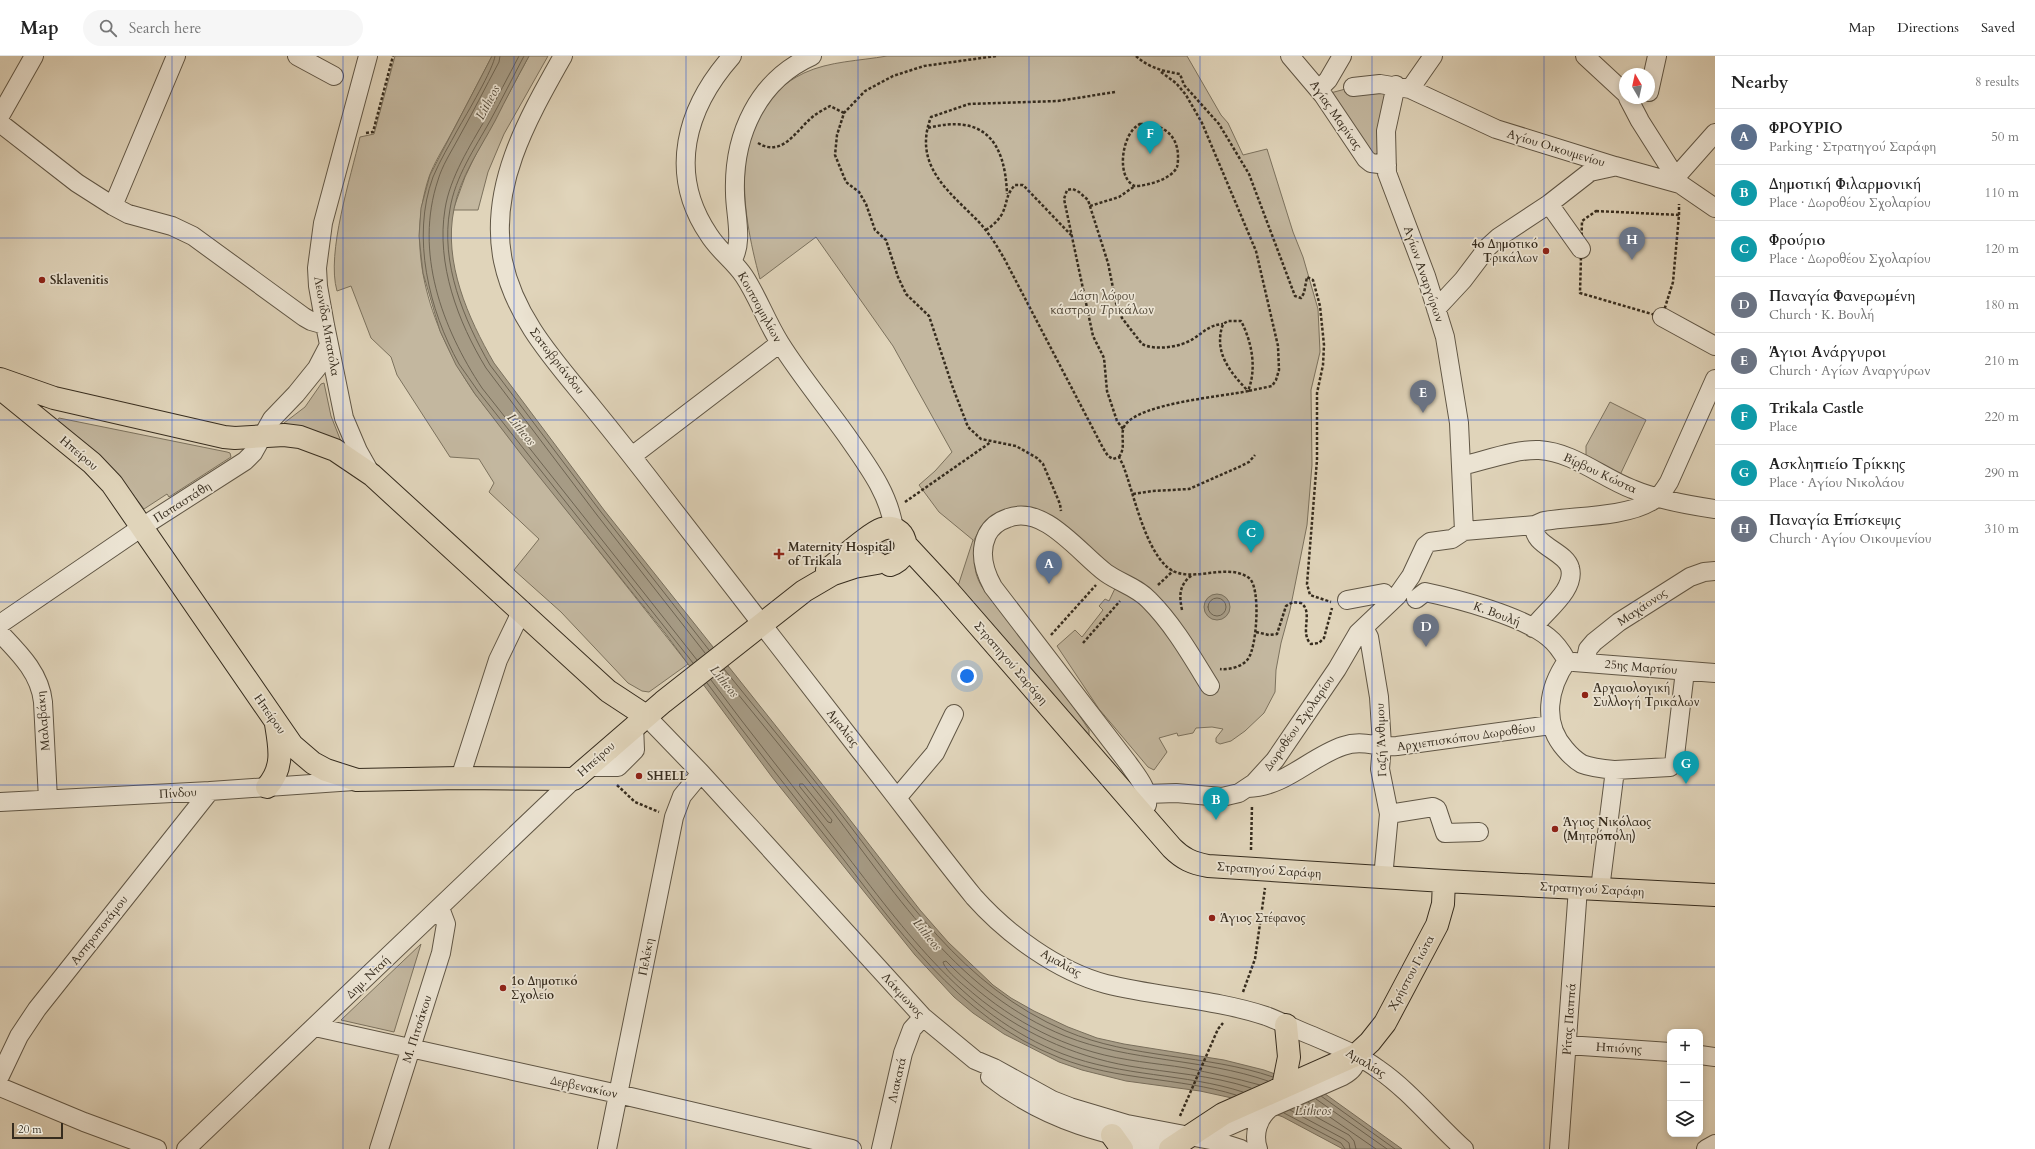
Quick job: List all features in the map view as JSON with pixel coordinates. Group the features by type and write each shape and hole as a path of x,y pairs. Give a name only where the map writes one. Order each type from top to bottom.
{"main road":[{"path":"0,379 54,398 190,430 235,438 292,436 308,439 342,454 372,474 522,610 640,720"},
{"name":"Ηπείρου","path":"0,388 103,473 142,527 292,745 305,758 326,770 357,780 460,778 539,779 580,773 640,720 756,630 804,591 820,575 891,536"},
{"path":"891,536 870,541 869,549 872,557 884,564 916,569 946,588"},
{"path":"884,564 902,559 891,536"},
{"path":"891,536 946,588"},
{"name":"Ηπείρου","path":"804,591 833,574 854,567 884,564"},
{"name":"Στρατηγού Σαράφη","path":"946,588 1145,804 1183,859 1190,862 1208,866 1383,878 1715,895"},
{"path":"267,787 274,779 279,763 280,745 276,723"},
{"name":"Χρήστου Γιώτα","path":"1187,1136 1227,1112 1283,1087 1335,1072 1370,1042 1385,1023 1437,925 1444,904 1444,881"},
{"path":"1283,1087 1287,1072 1288,1048 1286,1025"}],"street":[{"path":"0,116 34,56"},
{"path":"113,206 176,56"},
{"path":"297,56 334,76"},
{"name":"Λεωνίδα Μπατόλα","path":"368,56 319,240 318,286 329,345 348,427 358,451 372,474"},
{"name":"Σατωβριάνδου","path":"563,56 538,101 510,164 500,217 503,261 514,296 532,330 632,456 756,630"},
{"name":"Κουτσομηλίων","path":"732,56 706,88 699,102 689,132 686,163 693,202 702,225 714,244 732,261 749,282 780,343 868,467 881,489 889,508 891,536"},
{"path":"732,261 738,246 735,186 742,134 754,107 773,82 792,67 812,56"},
{"name":"Αγίας Μαρίνας","path":"1290,56 1319,90 1366,159 1371,163 1387,165"},
{"path":"1319,90 1328,80 1342,56"},
{"name":"Αγίων Αναργύρων","path":"1433,56 1403,87 1386,131 1387,165 1390,183 1426,276 1444,337 1456,395 1464,531"},
{"path":"1585,56 1619,87"},
{"path":"1654,68 1657,56"},
{"path":"1353,87 1380,84 1403,87"},
{"name":"Αγίου Οικουμενίου","path":"1403,87 1496,129 1615,166 1678,181 1715,208"},
{"path":"1631,104 1640,121 1678,181 1715,133"},
{"path":"1640,121 1645,104"},
{"path":"0,123 77,183 113,206 128,214 172,226 193,236 304,317 311,321 325,325"},
{"path":"1436,309 1463,280 1488,247 1499,237 1549,204 1590,172 1615,166"},
{"path":"1549,204 1581,249"},
{"path":"1662,317 1715,346"},
{"path":"632,456 780,343"},
{"name":"Παπαστάθη","path":"0,624 142,527 239,466 253,453 260,438 272,419 310,378 323,358 329,345"},
{"path":"1464,531 1535,525 1544,521 1638,508 1657,498 1669,482 1715,379"},
{"name":"Βίρβου Κώστα","path":"1461,466 1525,452 1549,451 1565,456 1631,489 1657,498 1715,509"},
{"path":"1145,804 1128,763 993,587 985,568 983,546 992,527 1012,516 1026,515 1037,518 1053,528 1107,574 1136,589 1152,602 1174,630 1210,686"},
{"path":"1533,628 1566,590 1572,574 1568,562 1538,537 1534,531 1535,525"},
{"name":"Δωροθέου Σχολαρίου","path":"1145,804 1176,793 1222,797 1239,793 1248,788 1275,760 1337,669 1354,638 1364,628 1390,595 1411,576 1425,546 1430,542 1452,539 1464,531"},
{"name":"Μαχάονος","path":"1585,663 1590,646 1619,622 1690,577 1704,572 1715,572"},
{"name":"Κ. Βουλή","path":"1416,599 1425,592 1441,595 1488,609 1533,628 1553,642 1567,661"},
{"path":"1340,602 1390,595"},
{"path":"460,778 495,667 507,637 522,610"},
{"name":"Γαζή Άνθιμου","path":"1364,628 1369,637 1373,656 1380,708 1382,745 1380,769 1389,814 1383,878"},
{"name":"Αμαλίας","path":"756,630 897,798 984,908 1004,928 1041,953 1083,976 1106,984 1235,1008 1264,1016 1356,1055 1395,1082 1464,1149"},
{"name":"Μαλαβάκη","path":"0,633 29,666 40,686 44,712 48,799"},
{"path":"1567,661 1559,673 1552,691 1551,725 1557,739 1576,760 1590,766 1615,770 1670,767 1674,764 1685,671"},
{"name":"25ης Μαρτίου","path":"1567,661 1715,673"},
{"path":"897,798 935,754 954,714"},
{"name":"Λάκμωνος","path":"640,720 701,772 923,1017 975,1060 994,1068 1052,1100 1102,1118 1216,1142 1252,1146"},
{"name":"Αρχιεπισκόπου Δωροθέου","path":"1248,788 1269,785 1282,780 1341,746 1363,742 1397,746 1551,725"},
{"path":"1600,889 1615,770"},
{"name":"Πελέκη","path":"607,1149 674,817 682,796 701,772"},
{"name":"Δημ. Νταή","path":"186,1149 549,805 580,773"},
{"path":"539,779 548,793 549,805"},
{"name":"Πίνδου","path":"0,802 210,791 357,780"},
{"name":"Ασπροποτάμου","path":"0,1076 19,1036 37,1010 210,791"},
{"path":"1389,814 1433,807 1438,809 1445,833 1479,832"},
{"name":"Ρίτας Παππά","path":"1559,1149 1578,888"},
{"name":"Μ. Πιτσάκου","path":"379,1149 441,953 446,924 440,908"},
{"name":"Λιακατά","path":"881,1149 903,1053 912,1029 923,1017"},
{"name":"Δερβενακίων","path":"315,1027 618,1094 852,1149"},
{"name":"Ηπιόνης","path":"1567,1045 1667,1052"},
{"path":"1703,1055 1715,1057"},
{"path":"975,1060 986,1074 1000,1085 1040,1110 1117,1142 1187,1136 1270,1108 1335,1072"},
{"path":"0,1087 84,1122 157,1149"},
{"path":"1252,1146 1259,1122 1270,1108"},
{"path":"1706,1149 1715,1144"}],"path":[{"path":"359,135 373,132 393,56"},
{"path":"996,56 924,66 893,76 865,91 844,113 837,136 835,155 846,182 859,192 866,204 875,230 886,240 898,277 906,294 929,316 953,388 968,427 981,439 992,442 1006,443 1022,449 1038,458 1043,464 1060,504 1060,517 1053,528"},
{"path":"1123,429 1131,420 1154,408 1248,392 1272,386 1276,380 1279,370 1275,328 1258,258 1248,229 1202,123 1186,95 1176,83 1159,70 1144,63 1136,56"},
{"path":"1159,70 1180,74 1184,85 1220,124 1249,174 1295,296 1301,298 1304,293 1307,277 1312,280 1320,306 1324,345 1323,365 1317,393 1317,460 1307,584 1310,595 1340,602 1324,638 1319,643 1311,644 1307,639 1306,611 1304,605 1301,603 1293,602 1286,606 1276,634 1268,635 1256,632"},
{"path":"1115,92 1058,101 970,104 931,117 927,128 929,160 936,176 948,192 986,230 1016,280 1108,456 1113,459 1119,457 1123,451 1123,429 1117,421 1107,391 1104,358 1092,336 1072,236 1065,193 1067,190 1073,189 1084,195 1090,206 1108,263 1116,304 1129,328 1142,344 1155,348 1183,343 1194,339 1211,326 1223,324 1228,321 1241,321 1246,330 1252,356 1252,375 1248,392"},
{"path":"742,134 766,148 781,146 810,119 830,106 844,113"},
{"path":"927,128 940,125 966,124 981,129 988,135 1001,158 1006,180 1007,194 1006,203 1001,215 986,230"},
{"path":"1090,206 1120,197 1135,186 1154,182 1170,175 1177,167 1177,148 1171,134 1166,130 1154,125 1140,124 1135,126 1130,132 1124,149 1125,173 1129,182 1135,186"},
{"path":"1007,194 1015,185 1023,185 1072,236"},
{"path":"1596,211 1679,215 1673,282 1662,317 1580,294 1582,221 1596,211"},
{"path":"1223,324 1220,337 1222,356 1227,367 1248,392"},
{"path":"889,508 909,501 992,442"},
{"path":"1133,494 1152,491 1189,489 1249,462 1255,455"},
{"path":"1119,457 1144,528 1161,560 1167,567 1179,574 1192,575 1202,572 1220,572 1243,575 1250,578 1253,584 1255,595 1256,632 1253,648 1247,661 1232,668 1221,670 1215,667"},
{"path":"1040,647 1107,574"},
{"path":"1182,614 1180,589 1183,583 1192,575"},
{"path":"1083,643 1113,609"},
{"path":"616,783 635,802 656,812 674,817"},
{"path":"1235,1008 1248,983 1255,959 1259,869 1252,806 1248,788"},
{"path":"1187,1136 1218,1029"}],"green space":[{"path":"395,56 492,56 429,177 422,205 420,234 421,262 426,290 446,344 475,394 688,664 649,692 642,691 628,683 561,612 514,570 539,539 489,492 494,483 479,459 450,457 397,375 391,357 371,338 351,286 337,291 334,275 335,257 337,236 346,193 360,137 374,134"},
{"path":"529,56 548,56 504,134 488,172 478,210 453,210 465,177 474,158"},
{"name":"Δάση λόφου κάστρου Τρικάλων","path":"887,56 1187,56 1221,115 1228,123 1243,155 1267,149 1293,232 1303,257 1318,309 1320,352 1311,390 1312,465 1307,525 1290,610 1281,643 1276,670 1275,692 1264,713 1245,731 1231,741 1220,744 1216,742 1216,738 1223,729 1212,727 1196,728 1193,733 1178,736 1177,733 1159,738 1167,752 1154,770 1148,767 1099,709 1057,646 1075,630 1082,637 1103,610 1099,606 1105,599 1109,601 1119,580 1046,515 987,520 981,527 974,540 975,568 979,582 1047,667 1089,730 1089,735 958,586 973,540 939,512 919,485 935,471 952,452 893,346 816,237 760,279 748,223 745,194 745,164 750,137 761,112 779,90 804,73 824,66"},
{"path":"1396,85 1375,164 1323,95 1353,87"},
{"path":"324,383 331,416 342,444 284,423 305,407 321,384"},
{"path":"1610,402 1646,420 1620,475 1586,457 1586,446"},
{"path":"59,418 227,452 230,453 231,457 169,497 167,494 144,509 115,471 55,424"},
{"path":"887,535 898,544 889,558 879,554 876,544"},
{"path":"421,944 394,1032 341,1020"}],"water":[{"name":"Litheos","path":"492,56 529,56 466,174 454,209 451,229 455,269 467,308 484,346 494,363 604,510 830,794 920,910 948,942 993,985 1011,998 1034,1011 1068,1027 1097,1038 1124,1044 1224,1060 1264,1070 1300,1083 1321,1091 1402,1149 1343,1149 1283,1117 1232,1098 1200,1091 1126,1081 1082,1070 1059,1062 1004,1034 973,1013 954,997 915,955 772,777 665,633 521,454 475,394 456,365 440,331 423,273 419,236 421,208 430,175"},
{"path":"1217,594 1226,598 1230,607 1226,616 1217,620 1208,616 1204,607 1208,598"}],"place":[{"name":"Trikala Castle","path":"1150,154"},
{"name":"4ο Δημοτικό Τρικάλων","path":"1546,251"},
{"name":"Παναγία Επίσκεψις","path":"1632,260"},
{"name":"Sklavenitis","path":"42,280"},
{"name":"Άγιοι Ανάργυροι","path":"1423,413"},
{"name":"Φρούριο","path":"1251,553"},
{"name":"Maternity Hospital of Trikala","path":"779,554"},
{"name":"ΦΡΟΥΡΙΟ","path":"1049,584"},
{"name":"Παναγία Φανερωμένη","path":"1426,647"},
{"name":"Αρχαιολογική Συλλογή Τρικάλων","path":"1585,695"},
{"name":"SHELL","path":"639,776"},
{"name":"Ασκληπιείο Τρίκκης","path":"1686,784"},
{"name":"Δημοτική Φιλαρμονική","path":"1216,820"},
{"name":"Άγιος Νικόλαος (Μητρόπολη)","path":"1555,829"},
{"name":"Άγιος Στέφανος","path":"1212,918"},
{"name":"1ο Δημοτικό Σχολείο","path":"503,988"}]}
